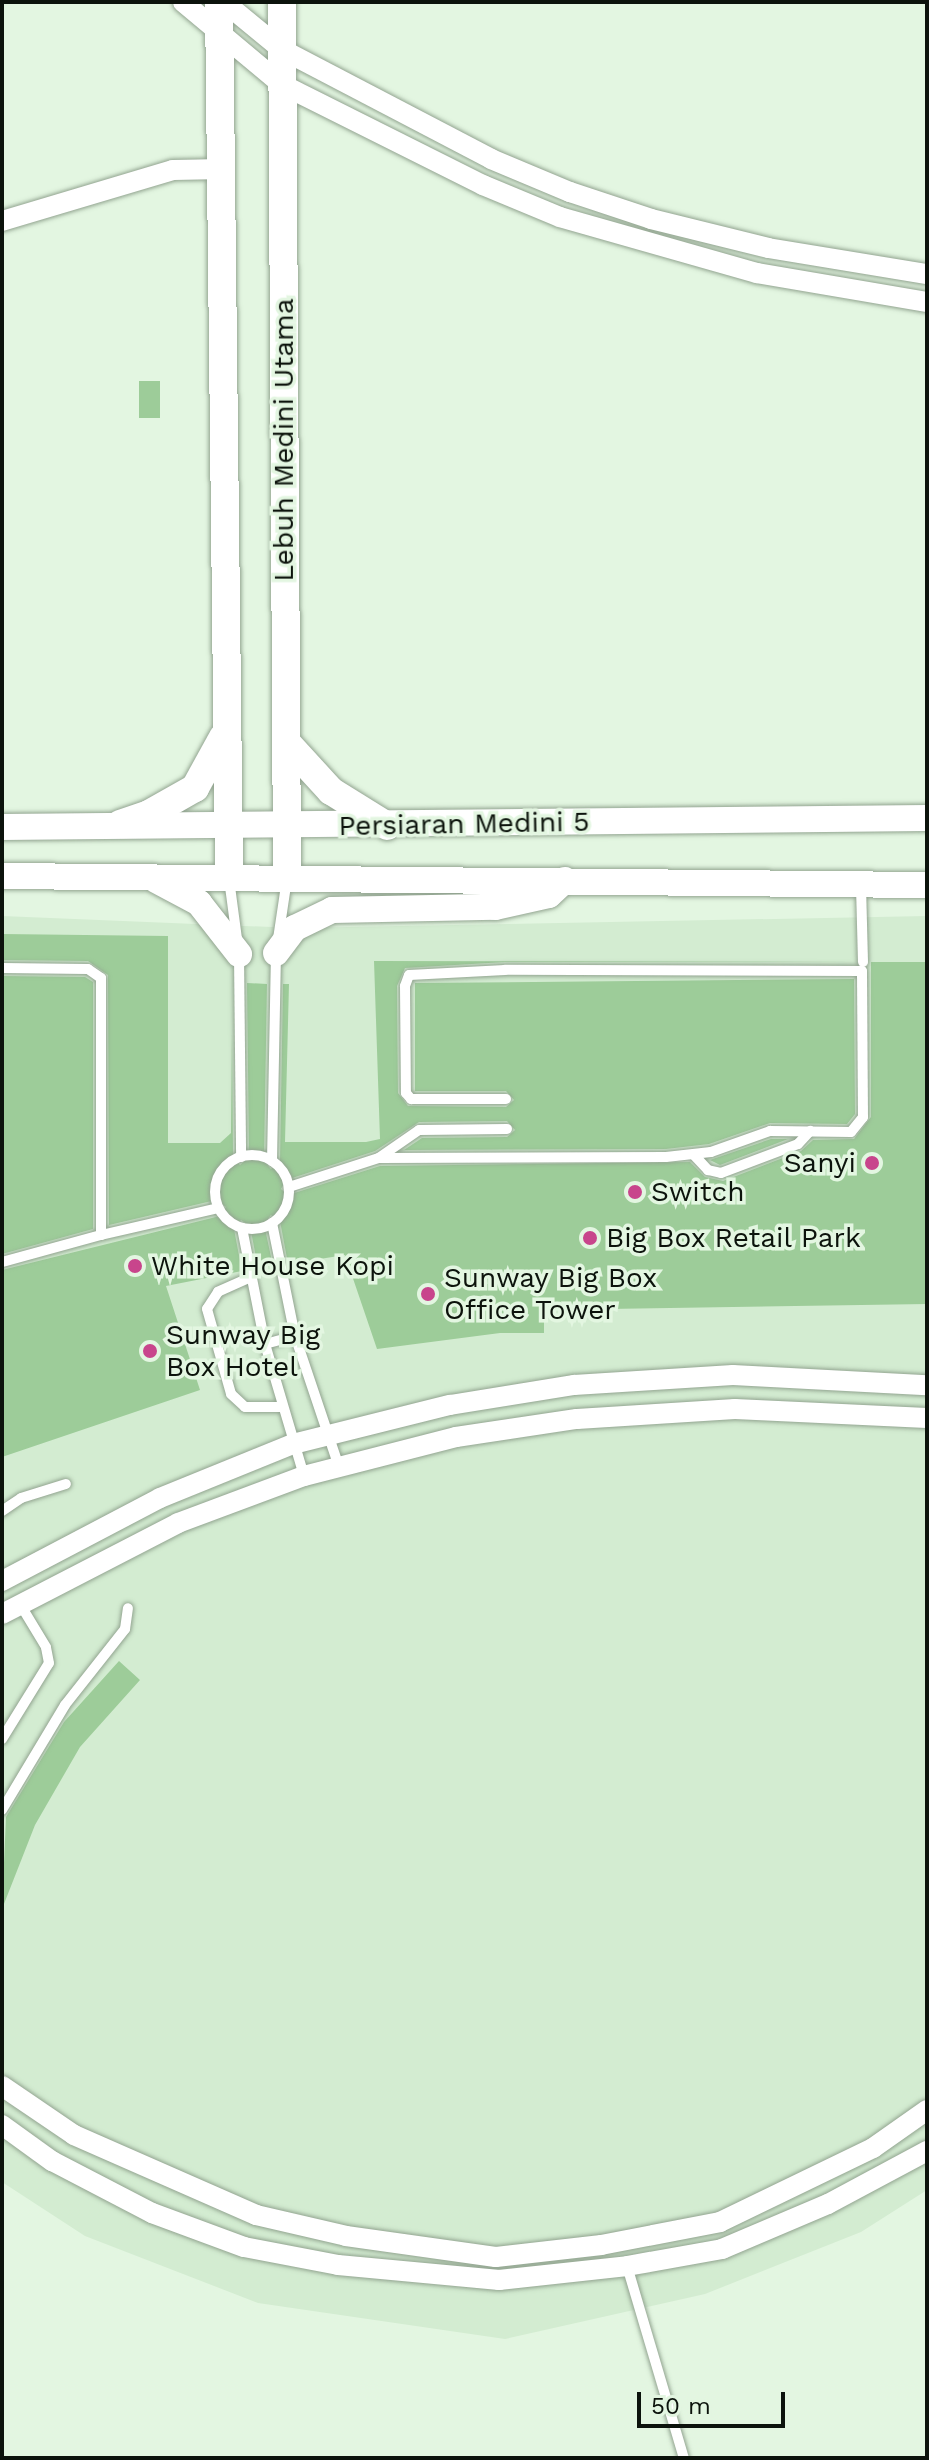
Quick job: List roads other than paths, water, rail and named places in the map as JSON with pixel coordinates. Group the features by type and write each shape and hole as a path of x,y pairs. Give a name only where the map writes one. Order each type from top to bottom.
{"main road":[{"path":"221,2 224,169 223,737 229,876"},
{"name":"Lebuh Medini Utama","path":"282,2 287,877"},
{"path":"120,824 149,814 195,788 223,737"},
{"path":"287,743 331,791 387,826"}],"street":[{"path":"183,2 281,84 483,185 560,217 757,273 927,302"},
{"path":"221,2 281,49 491,159 570,192 651,219 768,248 927,274"},
{"path":"2,221 173,170 224,169"},
{"name":"Persiaran Medini 5","path":"2,827 120,824 387,826 927,818"},
{"name":"Persiaran Medini 5","path":"2,876 927,885"},
{"path":"145,876 199,903 239,954"},
{"path":"276,953 295,928 332,910 495,907 549,895 565,880"},
{"path":"2,1581 160,1498 293,1444 329,1433 574,1385 733,1375 927,1385"},
{"path":"11,1609 178,1523 304,1476 456,1437 577,1419 735,1409 927,1418"},
{"path":"2,2086 74,2135 256,2215 346,2236 496,2257 601,2245 720,2222 873,2148 927,2110"},
{"path":"2,2125 52,2161 152,2213 244,2247 338,2265 499,2280 627,2266 722,2249 828,2204 927,2151"}],"lane":[{"path":"229,876 239,954 241,1157"},
{"path":"242,1228 272,1223 286,1207 289,1187 272,1161 276,953 287,877"},
{"path":"861,886 863,962"},
{"path":"2,968 88,969 101,978 101,1235"},
{"path":"379,1158 694,1155 770,1131 851,1132 862,1122 862,971 505,970 420,971 409,975 405,986 406,1093 411,1099 506,1099"},
{"path":"289,1187 379,1158 419,1130 507,1129"},
{"path":"694,1155 708,1170 721,1173 798,1144 810,1131"},
{"path":"218,1208 218,1177 241,1157 272,1161"},
{"path":"2,1262 218,1208"},
{"path":"218,1208 242,1228 265,1344 304,1476"},
{"path":"272,1223 295,1336 339,1467"},
{"path":"251,1277 218,1292 207,1309 231,1394 245,1407 283,1407"},
{"path":"265,1344 295,1336"},
{"path":"2,1511 21,1498 66,1484"},
{"path":"2,1810 65,1705 125,1629 128,1608"},
{"path":"2,1739 49,1663 46,1647 11,1609"},
{"path":"627,2266 637,2315 684,2458"}],"place":[{"name":"Sanyi","path":"872,1163"},
{"name":"Switch","path":"635,1192"},
{"name":"Big Box Retail Park","path":"590,1238"},
{"name":"White House Kopi","path":"135,1266"},
{"name":"Sunway Big Box Office Tower","path":"428,1294"},
{"name":"Sunway Big Box Hotel","path":"150,1351"}]}
